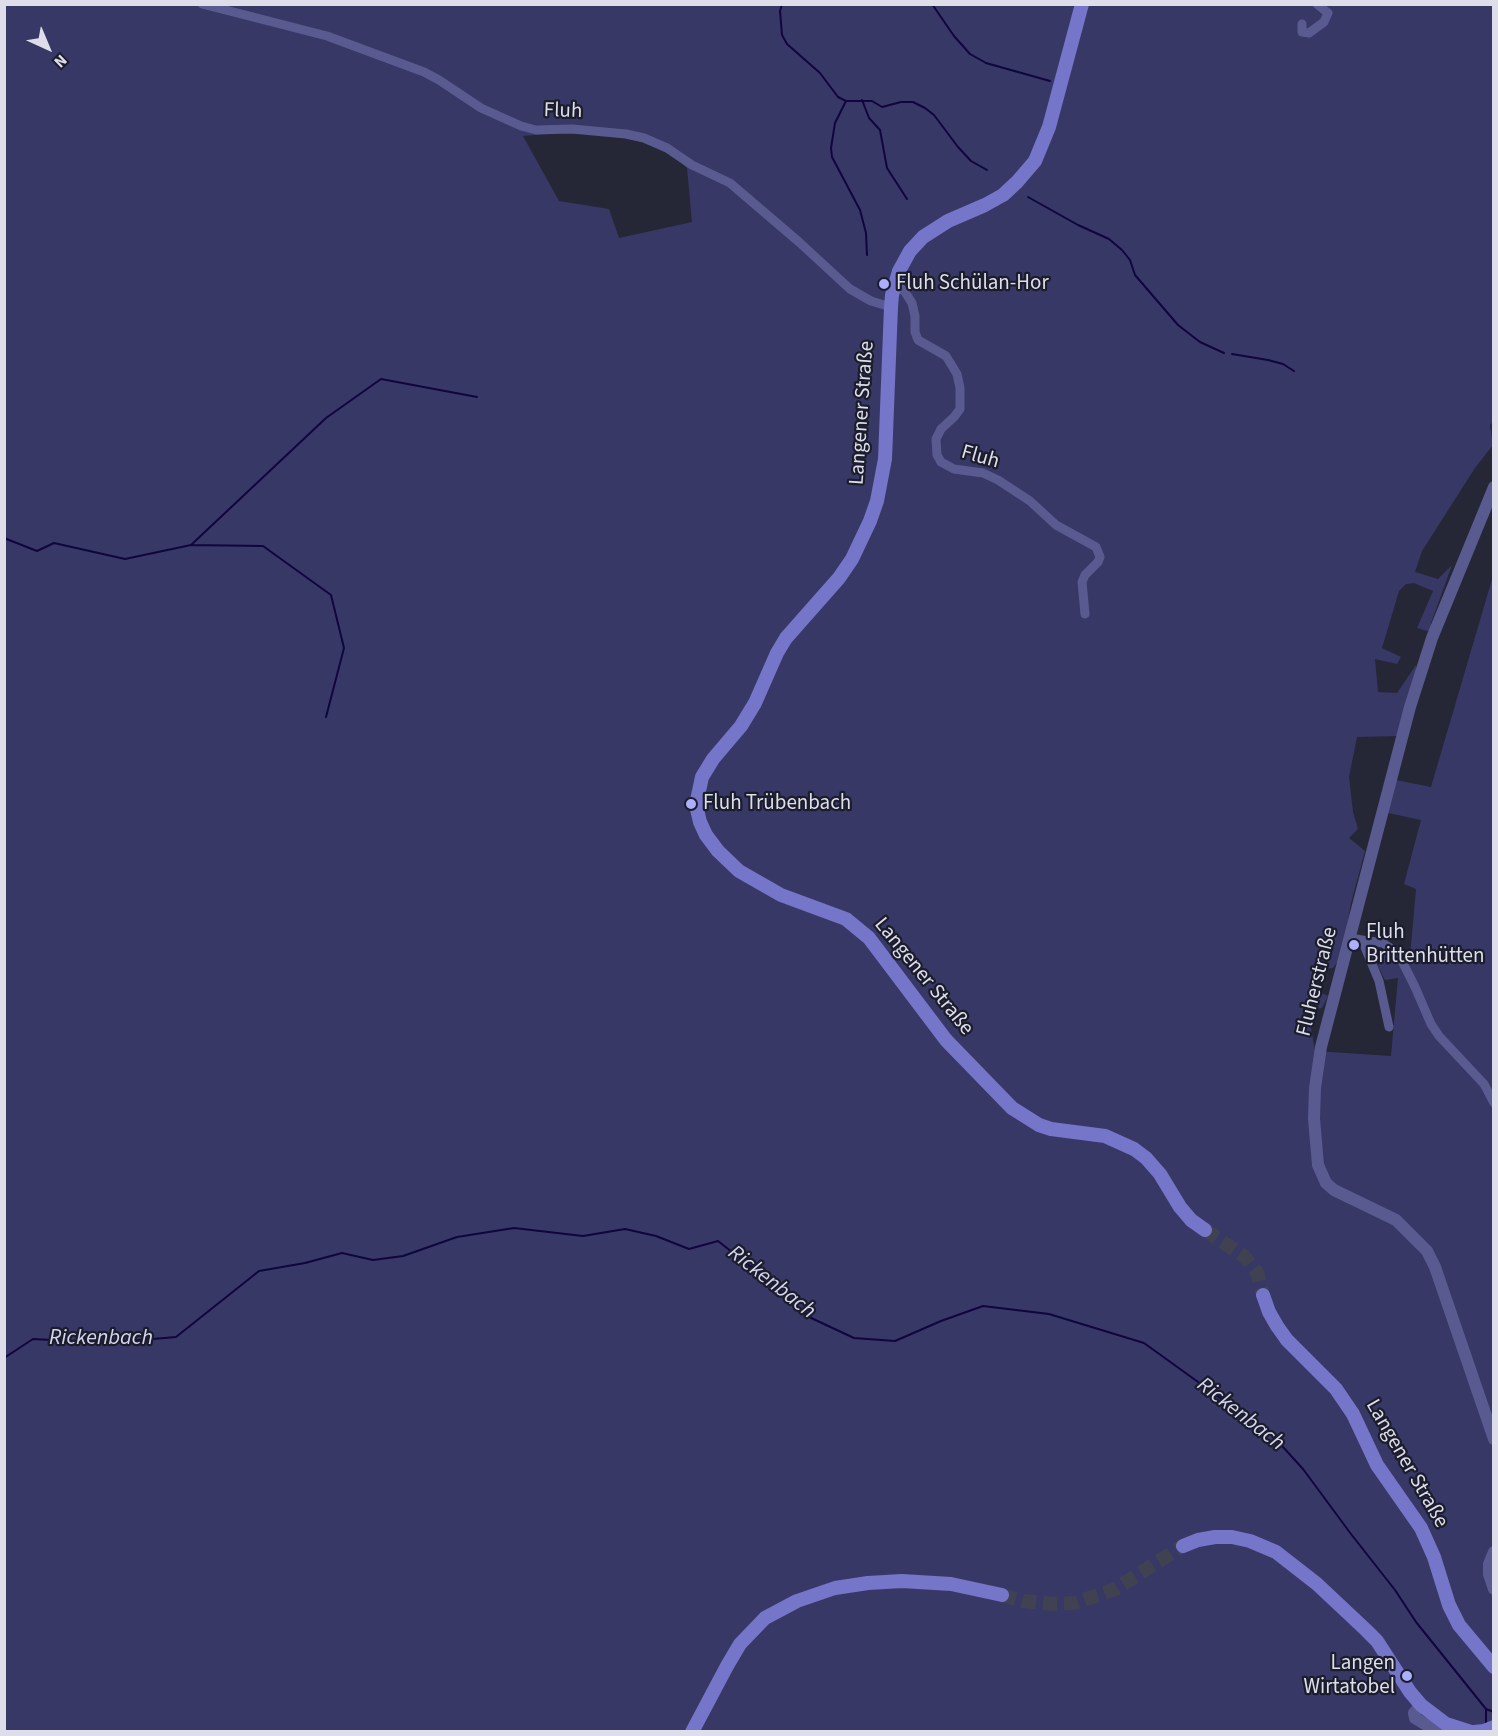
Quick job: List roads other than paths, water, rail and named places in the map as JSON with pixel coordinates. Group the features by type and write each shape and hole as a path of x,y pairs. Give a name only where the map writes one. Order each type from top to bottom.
{"main road":[{"name":"Langener Straße","path":"1082,4 1049,127 1035,161 1003,195 948,221 923,237 905,259 895,284 891,307 885,459 877,501 870,521 852,559 839,578 786,638 755,703 741,726 713,759 702,777 696,805 706,835 718,851 740,871 781,895 846,920 869,938 946,1040 1012,1108 1039,1125 1051,1129 1105,1136 1134,1149 1146,1158 1160,1174 1180,1207 1204,1230"},
{"name":"Langener Straße","path":"1263,1295 1269,1312 1287,1340 1336,1389 1353,1414 1377,1465 1421,1528 1434,1557 1449,1605 1459,1625 1494,1667"},
{"path":"1183,1546 1215,1537 1232,1537 1250,1540 1275,1552 1317,1584 1377,1641 1421,1705 1446,1724 1472,1731 1484,1731 1494,1727"},
{"path":"692,1731 740,1644 765,1618 797,1600 835,1588 902,1581 951,1584 1002,1595"}],"street":[{"name":"Fluh","path":"202,4 327,36 424,72 481,108 521,126 536,130 572,129 626,134 644,138 667,148 692,165 730,183 800,242 850,289 871,301 891,307"},
{"path":"1302,24 1302,32 1309,33 1324,22 1328,12 1317,4"},
{"name":"Fluh","path":"895,284 905,292 912,303 918,340 946,356 957,374 960,409 941,429 936,439 941,462 954,470 983,473 998,480 1030,501 1056,525 1096,547 1100,557 1082,582 1085,614"},
{"name":"Fluherstraße","path":"1494,488 1432,638 1410,707 1356,938 1321,1047 1315,1088 1314,1119 1318,1165 1326,1183 1334,1190 1396,1220 1427,1251 1435,1267 1494,1439"},
{"path":"1356,938 1379,981 1389,1027"},
{"path":"1356,938 1383,943 1393,950 1402,961 1431,1024 1439,1036 1484,1084 1494,1103"},
{"path":"1494,1552 1489,1564 1489,1574 1494,1588"},
{"path":"1421,1705 1414,1713 1415,1718 1438,1731"}],"waterway":[{"path":"782,4 780,11 782,35 787,44 820,73 838,97 846,101 872,101 882,107 901,102 913,102 934,115 971,161 987,170"},
{"path":"932,4 954,36 970,54 986,63 1050,81"},
{"path":"862,100 869,118 880,130 887,168 907,199"},
{"path":"846,101 835,123 832,157 860,210 866,233 867,255"},
{"path":"1028,197 1078,225 1109,239 1122,250 1130,260 1135,275 1178,325 1200,342 1224,353"},
{"path":"1232,354 1283,364 1294,371"},
{"path":"191,545 326,418 381,379 477,397"},
{"path":"4,538 37,551 54,543 125,559 191,545 263,546 331,595 344,648 326,717"},
{"name":"Rickenbach","path":"4,1358 33,1339 106,1343 176,1337 259,1271 305,1263 342,1253 373,1260 403,1256 457,1237 514,1228 583,1236 625,1229 656,1236 689,1249 718,1241 774,1285 809,1317 854,1338 895,1341 983,1306 1049,1314 1144,1343 1273,1436 1303,1469 1395,1590 1416,1622 1486,1709 1486,1726"},
{"path":"1486,1709 1494,1712"}],"tunnel":[{"path":"1205,1230 1245,1257 1257,1272 1263,1295"},
{"path":"1002,1595 1024,1601 1052,1604 1075,1603 1115,1589 1183,1546"}],"place":[{"name":"Fluh Schülan-Hor","path":"884,284"},
{"name":"Fluh Trübenbach","path":"691,804"},
{"name":"Fluh Brittenhütten","path":"1354,945"},
{"name":"Langen Wirtatobel","path":"1407,1676"}]}
